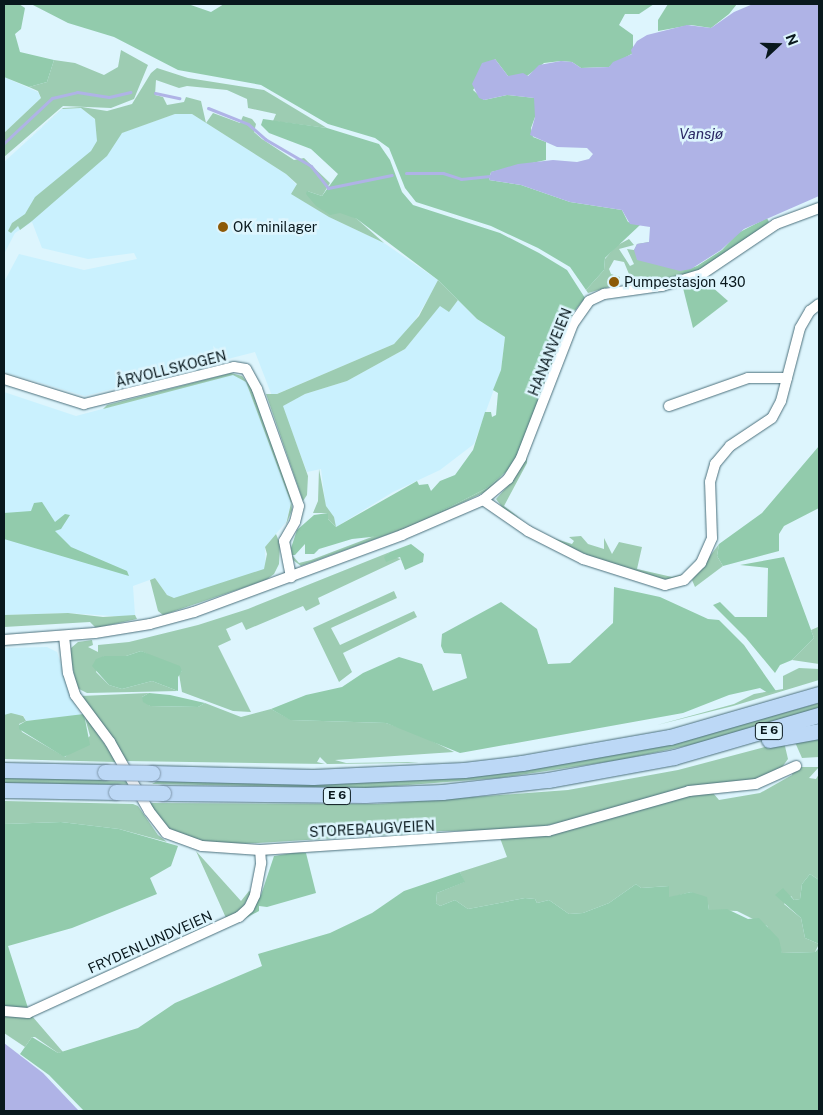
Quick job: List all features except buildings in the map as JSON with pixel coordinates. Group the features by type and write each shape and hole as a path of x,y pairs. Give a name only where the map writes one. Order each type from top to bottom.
{"highway":[{"name":"E 6","path":"785,706 796,694 819,686"},
{"name":"E 6","path":"4,770 313,776 464,770 582,754 670,737 785,706 819,694"},
{"name":"E 6","path":"4,790 337,796 442,792 590,774 719,746 819,715"},
{"name":"E 6","path":"719,746 738,748 819,731"}],"street":[{"name":"HANANVEIEN","path":"483,500 508,479 521,458 573,324 588,301 604,294 662,286 701,274 776,224 819,208"},
{"path":"4,640 64,636 150,624 208,607 291,577 402,535 483,500 528,531 576,556 636,578 675,584 692,574 708,550 712,522 710,482 715,464 730,446 772,418 800,328 810,311 819,304"},
{"name":"ÅRVOLLSKOGEN","path":"4,379 84,404 234,366 246,369 257,390 299,506 295,522 284,541 291,577"},
{"path":"669,406 748,378 786,378"},
{"name":"STOREBAUGVEIEN","path":"64,636 68,673 75,694 110,742 149,811 166,833 202,846 260,850 548,831 689,791 756,784 796,766"},
{"name":"FRYDENLUNDVEIEN","path":"4,1011 28,1013 239,917 249,908 255,895 261,863 260,850"}],"shaded area":[{"path":"4,77 38,92 41,98 4,133"},
{"path":"81,108 118,138 121,133 175,114 192,114 286,174 297,185 292,194 329,217 384,243 438,280 410,329 394,344 272,396 255,352 85,396 4,372 4,282 19,254 84,270 137,259 134,253 88,259 42,248 32,222 15,233 4,254 4,162 62,109"},
{"path":"458,300 477,319 505,337 501,370 474,444 440,470 393,492 336,527 326,510 321,469 307,472 282,406 305,394 347,381 405,349 440,305 449,311"},
{"path":"233,374 246,382 291,503 286,522 265,547 266,572 175,599 167,595 155,578 133,586 135,615 126,617 68,613 4,615 4,392 76,416"},
{"path":"47,647 57,652 74,703 81,715 26,721 23,715 4,715 4,648"}],"green space":[{"path":"4,4 19,4 25,8 21,29 15,34 20,52 54,60 47,82 29,87 4,77"},
{"path":"31,4 188,4 211,12 224,4 654,4 639,14 625,14 619,25 633,35 633,53 609,67 581,68 572,62 561,61 544,63 527,76 508,76 495,59 473,90 484,100 507,95 535,98 535,117 531,128 533,137 546,142 546,160 491,172 489,180 521,185 570,202 622,210 628,222 640,225 605,258 604,270 586,290 570,267 538,248 491,226 416,202 405,188 389,148 375,138 328,124 261,85 178,70 114,37 68,23"},
{"path":"668,4 737,4 729,14 711,28 691,25 658,31 658,20"},
{"path":"121,50 148,65 134,99 111,108 63,106 4,157 4,133 41,98 38,91 29,87 47,82 54,60 75,63 104,75 118,67"},
{"path":"157,68 188,78 264,90 327,128 273,121 276,114 248,108 247,99 227,90 187,86 179,88 156,80 155,95 163,97 167,105 184,102 186,97 201,101 206,123 192,114 175,114 122,133 107,156 32,221 20,230 18,226 11,233 8,231 12,223 25,214 35,197 91,151 97,141 95,119 81,108 62,109 4,160 63,108 82,107 107,111 132,104 151,73"},
{"path":"213,113 240,123 243,116 252,119 256,124 254,132 262,139 294,160 304,158 330,183 322,196 307,191 357,219 384,243 329,217 291,194 297,184 286,174 206,123"},
{"path":"263,119 327,128 379,144 390,160 402,192 413,205 500,233 539,253 567,270 585,298 573,313 517,456 508,470 487,488 448,508 380,536 352,539 319,549 314,554 305,554 305,544 295,555 292,555 291,548 297,530 314,515 328,513 328,519 336,527 417,481 419,485 428,484 431,491 440,481 455,475 473,450 485,412 491,412 492,417 496,415 498,393 493,390 501,370 505,337 477,319 438,280 357,219 340,213 330,215 316,206 306,194 307,191 322,196 338,174 311,149 269,133 261,125"},
{"path":"767,218 769,222 742,243 700,270 685,276 683,271 697,266 722,250 738,233"},
{"path":"629,239 634,245 619,249 630,266 634,264 627,249 634,250 637,244 649,242 689,270 685,276 640,285 631,279 624,262 614,260 609,269 611,274 620,277 619,284 588,293 586,290 604,270 605,259 616,246"},
{"path":"703,279 728,301 693,328 683,288"},
{"path":"438,280 458,300 449,312 440,306 405,349 347,381 305,394 283,406 308,476 307,495 303,501 266,394 277,394 394,344 419,316"},
{"path":"231,373 242,376 251,387 291,495 292,510 286,525 291,503 246,382 233,375 103,409 107,405"},
{"path":"819,446 819,508 784,526 779,534 779,551 723,566 717,556 719,544 762,513"},
{"path":"527,455 527,463 504,506 521,519 503,508 496,499 514,479"},
{"path":"319,469 326,506 334,517 336,527 328,519 328,513 313,513 318,501"},
{"path":"508,470 487,491 417,524 301,566 293,560 292,555 299,563 311,560 448,508 487,488"},
{"path":"42,502 55,522 65,514 70,515 61,529 55,531 71,547 127,571 129,576 4,539 4,513 31,511 34,503"},
{"path":"276,534 280,544 279,564 274,574 266,580 163,615 158,611 150,580 155,578 167,595 174,598 264,569 267,554 265,547"},
{"path":"546,536 572,544 574,541 569,537 581,536 588,544 604,549 604,538 612,554 619,542 642,547 637,569 672,577 689,573 673,581 657,578 598,560"},
{"path":"411,544 424,554 423,562 405,570 400,557 386,562 384,557 390,552"},
{"path":"719,544 717,556 723,566 695,587 692,580"},
{"path":"390,552 387,555 401,559 318,598 320,604 306,611 303,606 246,630 242,622 226,629 231,640 218,646 251,712 233,711 182,692 179,674 182,671 141,651 126,656 104,656 96,672 109,685 122,689 152,681 178,691 87,693 77,688 70,655 71,648 78,642 92,640 93,645 88,647 98,652 98,645 129,642 198,625 248,609"},
{"path":"784,557 814,638 792,660 780,665 775,673 746,638 713,605 720,602 735,617 767,617 768,568 740,565"},
{"path":"614,587 660,597 708,619 719,620 744,645 776,691 768,693 760,688 729,695 683,713 460,753 386,723 290,720 271,709 306,695 342,687 363,673 399,657 422,664 433,691 467,678 461,654 444,653 441,646 442,634 501,602 537,629 548,664 570,663 613,623"},
{"path":"394,591 397,598 331,628 340,645 414,611 417,617 343,653 352,672 339,682 313,628"},
{"path":"68,613 103,617 135,615 137,619 96,628 90,622 4,627 4,615"},
{"path":"818,627 819,664 792,660 814,638 811,630"},
{"path":"141,651 180,666 182,671 178,677 178,691 152,681 122,689 109,685 92,666 96,659 104,656 126,656"},
{"path":"799,668 819,669 819,680 733,706 657,725 734,704 754,694 783,689 783,676"},
{"path":"149,693 142,697 150,706 198,707 205,703 241,717 271,709 291,720 386,723 418,734 454,752 335,760 346,763 419,762 408,763 327,764 320,757 317,762 325,764 125,761 81,696"},
{"path":"149,693 170,695 205,703 198,707 150,706 143,702 142,697"},
{"path":"819,703 819,708 695,744 620,760 499,778 369,788 152,784 159,780 384,782 533,769 671,744"},
{"path":"11,713 23,716 26,721 19,724 22,732 65,757 90,736 84,714 117,762 4,759 4,715"},
{"path":"84,714 90,745 64,757 19,729 19,725 26,721"},
{"path":"819,736 819,757 802,758 794,740"},
{"path":"784,742 788,759 777,774 733,786 525,830 441,831 398,837 387,835 224,845 188,839 169,832 148,803 377,804 568,790 678,770"},
{"path":"800,767 819,767 809,778 816,779 819,774 819,880 810,874 802,884 800,899 794,900 791,896 784,904 801,918 805,938 819,944 815,952 782,953 767,926 737,911 709,910 708,904 691,892 669,898 669,886 641,888 636,884 609,903 583,913 569,914 549,900 537,903 535,899 525,898 468,909 455,900 440,906 436,903 437,893 464,882 460,872 507,857 500,838 552,835 692,792 713,793 719,800 760,793 792,775 793,771"},
{"path":"4,777 127,780 129,785 4,783"},
{"path":"4,801 133,804 138,806 158,835 167,842 119,829 61,822 4,824"},
{"path":"61,822 119,829 178,846 171,866 150,878 157,894 72,928 8,946 28,1008 4,1008 4,824"},
{"path":"196,851 241,901 249,891 252,893 240,911 226,918"},
{"path":"299,852 306,853 316,893 267,907 259,906 259,911 244,919 261,895 274,856"},
{"path":"460,872 465,882 437,893 436,903 440,906 455,900 468,909 525,898 535,899 537,903 549,900 569,914 583,913 609,903 636,884 641,888 669,886 669,897 691,892 707,897 709,910 727,909 748,919 759,918 779,939 782,953 815,952 819,948 819,1111 84,1111 49,1075 20,1054 32,1037 58,1053 138,1028 175,1003 262,966 258,954 330,933 372,913 404,891"},
{"path":"810,874 819,880 819,944 805,938 801,918 775,895 783,888 794,900 800,899 802,884"},
{"path":"4,1015 32,1016 63,1052 58,1053 35,1037 32,1037 25,1047 4,1033"}],"water":[{"name":"Vansjø","path":"753,4 819,4 819,196 744,229 721,250 691,269 680,271 637,260 634,250 637,244 649,242 650,227 630,224 622,210 570,202 521,185 489,180 491,172 518,164 553,160 577,162 589,159 593,154 587,148 557,147 530,135 535,117 534,98 507,95 484,100 479,98 472,84 482,63 495,59 508,76 523,73 528,76 539,65 561,61 572,62 581,68 609,67 613,62 632,54 631,50 637,41 647,35 687,25 711,28 734,12"},
{"path":"4,1043 43,1073 79,1111 4,1111"}],"waterway":[{"path":"4,143 52,98 77,92 109,97 130,92"},
{"path":"155,93 179,98"},
{"path":"208,108 248,124 265,139 311,166 328,188 392,175"},
{"path":"406,173 443,173 461,179 490,176"}],"place":[{"name":"OK minilager","path":"223,227"},
{"name":"Pumpestasjon 430","path":"614,282"}]}
